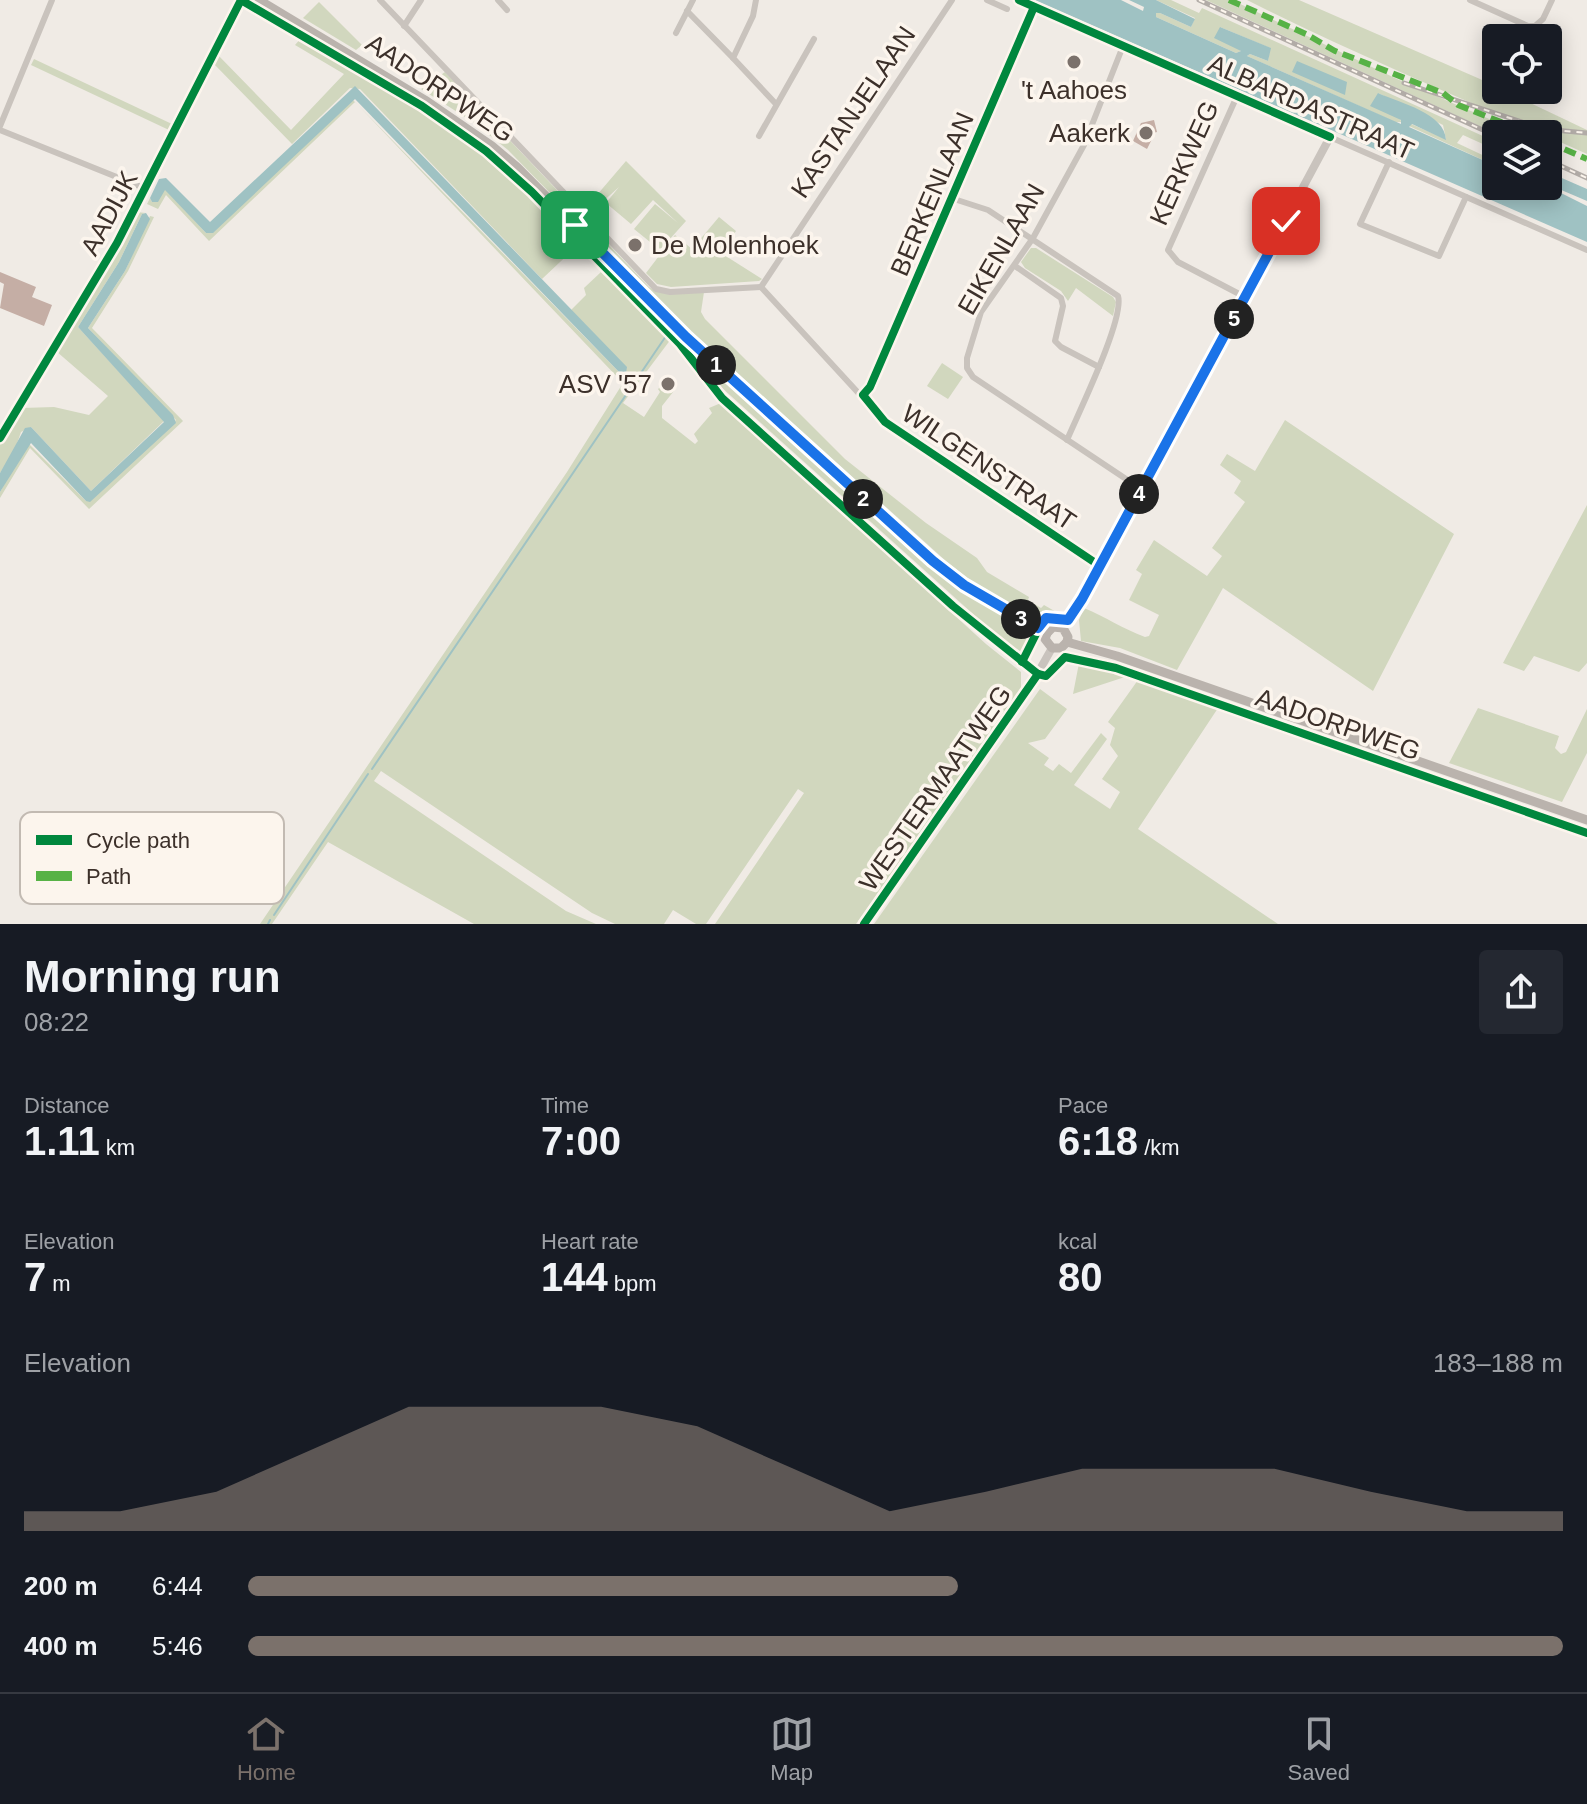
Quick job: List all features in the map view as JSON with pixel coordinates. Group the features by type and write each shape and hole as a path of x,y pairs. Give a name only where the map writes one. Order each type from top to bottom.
{"main road":[{"name":"AADORPWEG","path":"259,0 479,135 517,167 686,337 933,561 964,585 1047,633"},
{"path":"1053,627 1063,628 1067,642 1061,648 1052,648 1045,639 1047,633 1053,627"},
{"name":"AADORPWEG","path":"1067,642 1117,656 1587,820"}],"street":[{"path":"52,0 0,128 144,188"},
{"name":"AADIJK","path":"0,438 87,296 241,0"},
{"path":"380,0 661,291 761,287"},
{"path":"404,26 421,0"},
{"path":"498,0 507,10"},
{"path":"676,33 693,0"},
{"path":"733,58 753,16 756,0"},
{"name":"KASTANJELAAN","path":"761,287 952,0"},
{"path":"987,0 1007,9"},
{"name":"ALBARDASTRAAT","path":"1019,0 1587,250"},
{"path":"1470,0 1528,26 1535,26 1543,19 1552,0"},
{"name":"BERKENLAAN","path":"863,395 870,387 1034,7"},
{"path":"687,11 776,104"},
{"path":"759,136 814,39"},
{"name":"EIKENLAAN","path":"1123,46 1084,145 1033,238 981,312 967,358 967,368 973,377 1141,489"},
{"name":"KERKWEG","path":"1237,96 1168,250 1178,262 1245,298"},
{"path":"455,127 532,192 680,344 722,398 953,606 1038,674"},
{"path":"1063,628 1100,566 1330,137"},
{"path":"1389,162 1360,224 1439,256 1466,197"},
{"path":"951,198 988,210 1118,296 1119,308 1099,367 1067,440"},
{"path":"1015,266 1061,298 1063,306 1055,341 1099,367"},
{"name":"WILGENSTRAAT","path":"761,287 885,422 1100,566"},
{"name":"WESTERMAATWEG","path":"864,924 1038,674 1052,648"}],"green space":[{"path":"1156,0 1171,0 1199,13 1202,8 1482,136 1482,144 1463,135 1457,143 1482,155 1482,160 1409,126 1411,124 1446,139 1443,125 1378,93 1402,122 1395,122 1247,56 1250,54 1268,61 1270,48 1220,27 1241,51 1236,53 1156,17 1156,13 1191,27 1195,18"},
{"path":"1206,0 1232,0 1397,79 1492,120 1482,120 1482,127"},
{"path":"1247,0 1299,0 1480,79 1482,104 1532,104 1587,130 1587,154 1562,143 1562,120 1510,120"},
{"path":"319,2 362,45 356,50 303,18"},
{"path":"302,37 462,137 513,180 577,246 542,279 360,89 350,88 292,144 214,64 218,55 291,130 344,74 295,45"},
{"path":"34,59 172,124 169,130 31,65"},
{"path":"445,72 649,287 654,290 704,292 701,312 705,319 845,459 926,523 977,558 987,572 1029,597 1028,600 1041,608 1044,605 1065,617 1038,620 981,589 947,562 645,290 508,150 473,122 421,89"},
{"path":"352,99 355,102 209,241 166,195 158,209 147,204 150,198 152,202 165,189 206,233"},
{"path":"358,105 619,372 626,367 571,310 586,295 584,288 601,272 671,339 623,403 644,417 660,392 658,389 671,376 677,387 662,406 662,418 695,444 698,441 694,434 712,413 709,408 721,403 986,644 1021,672 1021,689 856,924 715,924 804,793 798,789 706,924 696,924 673,910 664,924 615,924 592,913 381,771 374,781 566,911 596,924 474,924 328,842 272,924 260,924 274,904 284,904 284,889 567,472 623,383"},
{"path":"626,161 686,221 660,250 634,229 655,204 678,223 653,200 631,224 606,203 619,187 589,214 585,209"},
{"path":"136,212 146,213 142,214 119,262 78,327 164,421 91,491 31,427 21,432 14,452 0,473 0,444 22,408 54,407 89,415 108,396 56,351 114,256"},
{"path":"150,216 154,217 128,271 92,328 183,421 89,509 30,448 0,498 0,492 28,443 86,501 176,420 88,328 125,271"},
{"path":"719,217 736,231 721,253 762,279 671,287 657,284 646,273 675,235 692,249"},
{"path":"1031,248 1036,248 1113,297 1116,302 1113,316 1076,288 1068,301 1061,291 1025,268 1021,262"},
{"path":"694,352 934,570 965,593 1032,632 1022,658 721,387"},
{"path":"942,363 963,377 948,399 927,386"},
{"path":"1285,420 1454,534 1373,691 1223,588 1177,670 1120,648 1081,641 1079,620 1084,608 1137,634 1149,636 1159,615 1129,600 1142,574 1136,570 1154,540 1207,576 1222,556 1212,548 1245,502 1234,493 1241,481 1220,465 1227,454 1255,471"},
{"path":"1587,505 1587,663 1579,672 1534,656 1524,671 1503,663"},
{"path":"1080,658 1124,667 1222,702 1138,829 1278,924 874,924 1040,689 1067,709 1045,739 1028,743 1049,758 1044,765 1053,771 1059,764 1071,773 1101,733 1107,739 1074,785 1110,809 1120,792 1102,779 1118,756 1110,745 1115,728 1108,722 1138,680 1128,676 1073,694"},
{"path":"1478,708 1559,736 1555,748 1561,754 1566,752 1587,709 1587,753 1562,802 1449,763"}],"water":[{"path":"1034,0 1121,0 1143,11 1144,7 1129,0 1156,0 1195,19 1191,27 1160,13 1156,13 1156,17 1236,53 1241,51 1214,38 1220,27 1271,48 1268,61 1250,54 1247,56 1401,124 1401,120 1370,106 1378,93 1409,105 1438,123 1446,140 1412,124 1409,127 1482,160 1482,196"},
{"path":"1297,61 1347,82 1345,95 1292,72"},
{"path":"355,86 627,367 626,373 619,372 355,99 213,233 206,233 165,190 158,202 152,202 150,198 159,179 166,178 210,222"},
{"path":"1562,178 1587,189 1587,201 1562,190"},
{"path":"1562,194 1587,206 1587,242 1491,200 1562,200"},
{"path":"146,213 150,219 125,271 88,328 173,415 176,423 90,502 31,443 0,492 0,473 25,428 31,427 91,491 164,422 78,327 119,262 142,214"}],"building":[{"name":"Aakerk","path":"1154,120 1157,132 1150,134 1152,139 1147,149 1133,141 1141,123"},
{"path":"0,272 36,287 32,297 52,305 44,326 0,308 4,284 0,282"}],"waterway":[{"path":"372,769 666,336"},
{"path":"284,900 368,774"},
{"path":"274,915 281,904"},
{"path":"268,924 270,920"}],"railway":[{"path":"1199,0 1482,130"},
{"path":"1404,83 1543,129 1587,133"},
{"path":"1562,166 1587,178"}],"marked path":[{"path":"1229,0 1306,34 1335,51 1443,93 1458,105 1496,120"},
{"path":"1562,148 1587,159"}],"cycle path":[{"path":"241,0 422,106 486,151 532,192 680,344 722,398 953,606 1038,674"},
{"path":"0,438 117,243 241,0"},
{"path":"1019,0 1330,137"},
{"path":"1022,662 1043,620 1068,620 1100,566 885,422 863,395 870,387 1034,7"},
{"path":"1038,674 1046,676 1065,657 1116,668 1587,833"},
{"path":"864,924 1038,674"}],"place":[{"name":"'t Aahoes","path":"1074,62"},
{"name":"Aakerk","path":"1146,133"},
{"name":"De Molenhoek","path":"635,245"},
{"name":"ASV '57","path":"668,384"}],"route":[{"path":"575,225 631,285 686,337 933,561 964,585 1038,628 1046,618 1068,620 1082,599 1286,221"}]}
